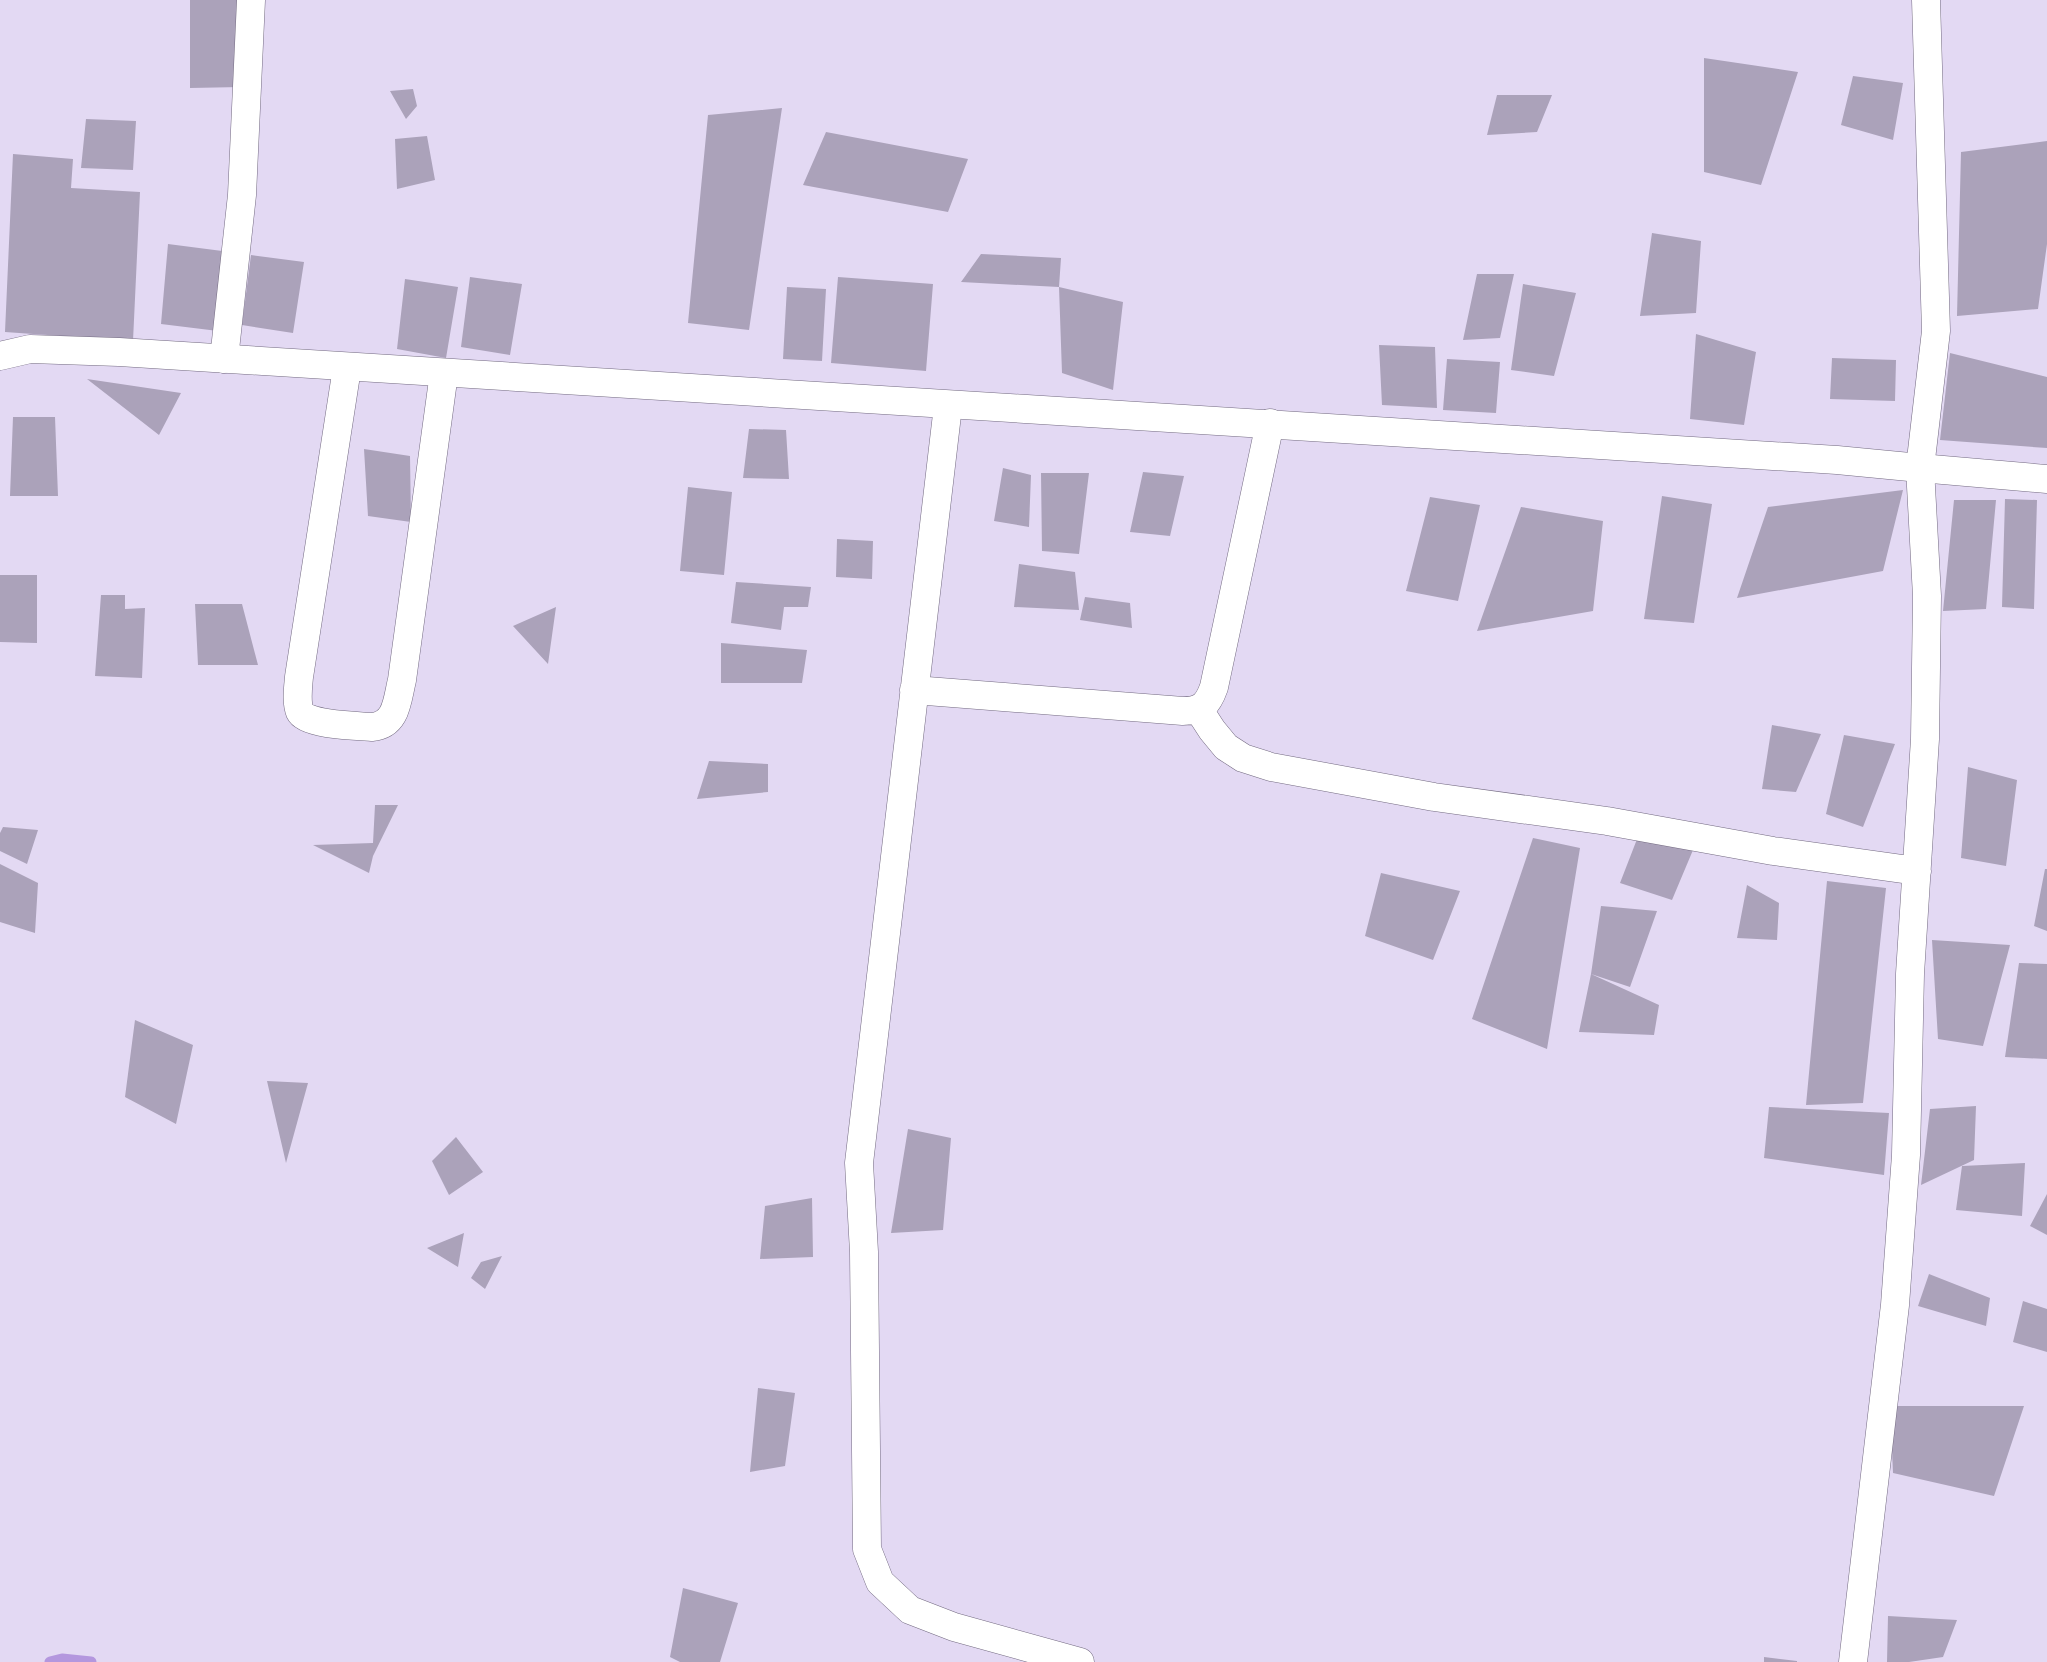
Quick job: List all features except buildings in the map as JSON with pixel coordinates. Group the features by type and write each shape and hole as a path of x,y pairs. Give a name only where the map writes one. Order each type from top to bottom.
{"street":[{"path":"224,359 242,195 251,0"},
{"path":"1853,1662 1895,1305 1906,1154 1910,974 1925,739 1927,605 1920,468 1936,331 1926,0"},
{"path":"0,356 30,349 224,359 948,406 1270,424 1837,460 2047,479"},
{"path":"348,368 299,677 298,699 300,711 310,720 372,727 381,727 393,716 402,680 444,373"},
{"path":"948,406 859,1163 864,1252 866,1549 880,1582 910,1610 954,1626 1080,1662"},
{"path":"914,690 1183,712 1199,710 1209,701 1214,687 1270,424"},
{"path":"1199,710 1226,747 1243,758 1271,767 1434,797 1607,821 1773,851 1917,871"}],"waterway":[{"path":"50,1662 62,1659 91,1662"}]}
